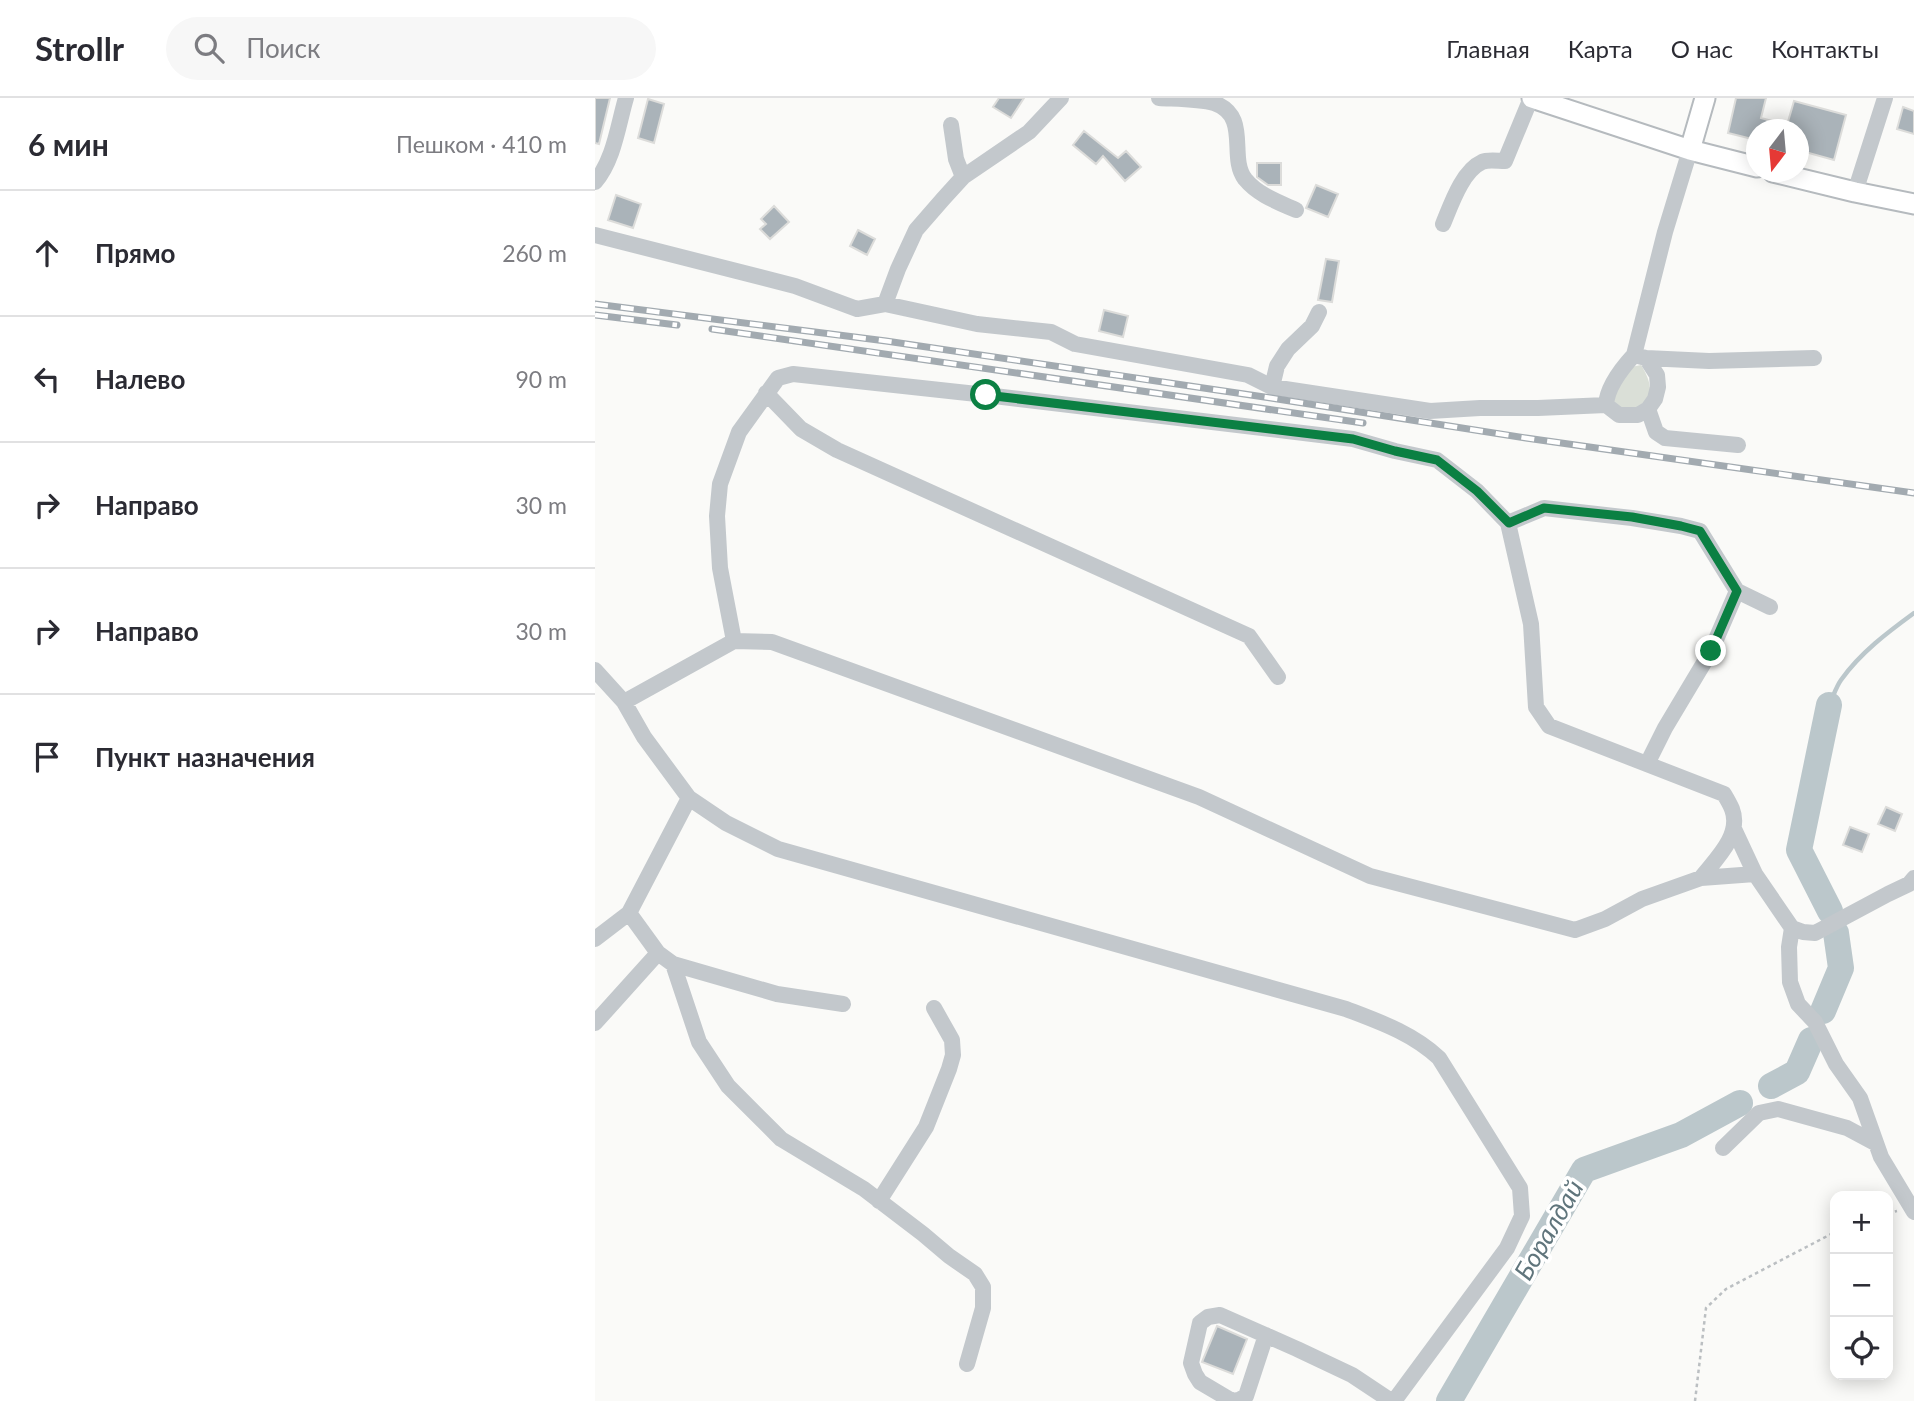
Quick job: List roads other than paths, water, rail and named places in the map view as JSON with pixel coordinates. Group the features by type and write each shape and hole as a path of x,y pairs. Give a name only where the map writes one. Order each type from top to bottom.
{"main road":[{"path":"1532,98 1690,150 1746,164"},
{"path":"1690,150 1705,98"},
{"path":"1809,181 1914,204"}],"street":[{"path":"595,182 601,175 610,153 626,98"},
{"path":"885,304 916,230 964,177 1029,131 1061,98"},
{"path":"1159,98 1213,103 1226,110 1235,123 1239,167 1245,179 1263,196 1296,210"},
{"path":"1443,224 1455,193 1471,170 1484,160 1505,161 1532,98"},
{"path":"1855,192 1885,98"},
{"path":"951,125 956,159 964,177"},
{"path":"1640,357 1665,232 1690,150"},
{"path":"595,235 795,286 857,309 885,304 977,324 1051,332 1075,344 1248,375 1272,387 1430,411 1606,405 1619,415 1637,415 1648,409 1655,400 1658,387 1657,375 1640,357"},
{"path":"1272,387 1277,366 1288,349 1312,327 1319,312"},
{"path":"1606,405 1607,394 1627,362 1640,357 1709,361 1814,358"},
{"path":"734,640 720,568 717,516 720,484 739,432 778,378 793,374 1353,439 1437,460 1477,491 1509,523 1531,624 1536,708 1549,726 1724,794 1733,810 1734,829 1755,874 1791,928 1815,933 1909,884 1914,878"},
{"path":"766,393 801,429 837,450 1249,636 1278,677"},
{"path":"1648,409 1656,432 1665,438 1738,445"},
{"path":"1509,523 1544,508 1632,517 1700,531 1737,591 1770,607"},
{"path":"1647,764 1711,651 1737,591"},
{"path":"624,702 734,640 772,642 1199,797 1370,876 1575,930 1605,919 1641,899 1700,877 1755,874"},
{"path":"595,670 624,702 644,737 689,799 726,823 778,849 1346,1009 1398,1029 1425,1045 1439,1058 1520,1188 1522,1216 1507,1248 1392,1401 1352,1375 1266,1335 1220,1315 1208,1317 1200,1323 1191,1363 1200,1382 1232,1401 1246,1396 1266,1335"},
{"path":"595,939 629,913 689,799"},
{"path":"1700,877 1720,856 1734,829"},
{"path":"629,913 658,953 673,964 777,994 843,1004"},
{"path":"1791,928 1790,982 1798,1004 1815,1022 1836,1065 1860,1098 1881,1157 1914,1212"},
{"path":"595,1023 658,953"},
{"path":"673,964 699,1042 728,1086 781,1139 842,1175 975,1274 983,1287 983,1308 967,1364"},
{"path":"879,1201 926,1127 949,1069 953,1055 952,1040 934,1009"},
{"path":"1723,1149 1759,1113 1778,1109 1847,1128 1875,1143"}],"waterway":[{"name":"Боралдай","path":"1829,705 1839,683 1857,661 1884,635 1914,613"},
{"name":"Боралдай","path":"1829,705 1799,850 1830,911"},
{"name":"Боралдай","path":"1823,1011 1841,968 1836,933"},
{"name":"Боралдай","path":"1771,1086 1797,1072 1811,1040"},
{"name":"Боралдай","path":"1449,1401 1584,1170 1681,1135 1740,1103"}],"railway":[{"path":"595,304 886,341 1526,438 1914,493"},
{"path":"595,315 677,325"},
{"path":"712,329 1363,423"}]}
